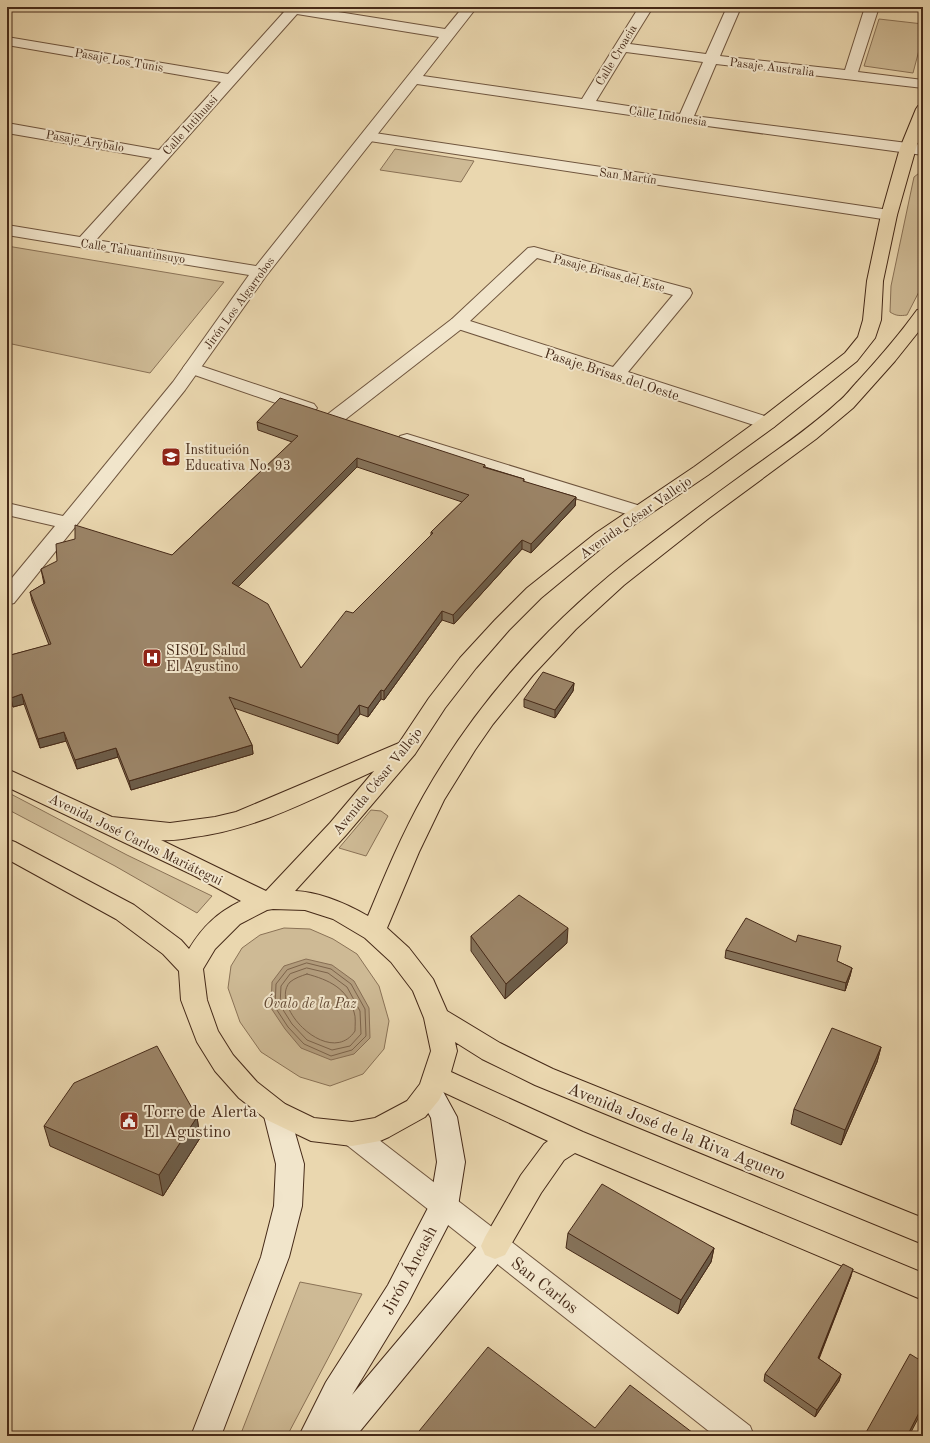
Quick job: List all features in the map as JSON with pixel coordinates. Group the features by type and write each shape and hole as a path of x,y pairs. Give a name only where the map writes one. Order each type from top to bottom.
{"main road":[{"name":"Avenida César Vallejo","path":"268,901 338,829 407,748 468,663 502,625 534,593 603,537 701,471 767,423 851,357 866,338 872,320 875,281 889,215 916,149 923,109"},
{"path":"374,931 397,873 420,824 445,779 472,737 502,697 535,658 570,622 606,589 733,490 845,406 883,365 923,314"},
{"path":"107,825 170,832 215,826 242,820 407,748"},
{"name":"Avenida José Carlos Mariátegui","path":"7,777 268,901"},
{"path":"7,848 125,912 172,947 192,968"},
{"path":"268,901 305,901 341,912 374,931 400,955 424,986 437,1018 444,1050 433,1085 416,1109 380,1129 352,1134 311,1129 276,1112 248,1090 224,1063 206,1035 194,1000 192,968 206,942 231,917 268,901"},
{"name":"Avenida José de la Riva Aguero","path":"437,1018 491,1051 544,1077 923,1231"},
{"path":"433,1085 573,1140 923,1287"},
{"path":"495,1246 531,1184 554,1152 573,1140"}],"street":[{"path":"278,7 295,8 449,34"},
{"name":"Jirón Los Algarrobos","path":"7,598 192,368 260,272 470,7"},
{"name":"Calle Croacia","path":"587,103 646,7"},
{"path":"685,119 734,7"},
{"path":"850,76 872,7"},
{"name":"Calle Intihuasi","path":"84,243 295,8"},
{"name":"Pasaje Los Tunis","path":"7,41 231,79"},
{"name":"Pasaje Australia","path":"621,47 923,84"},
{"name":"Calle Indonesia","path":"414,79 587,103 685,119 916,149"},
{"name":"Pasaje Arybalo","path":"7,128 163,155"},
{"name":"San Martín","path":"368,137 889,215"},
{"name":"Calle Tahuantinsuyo","path":"7,230 260,272"},
{"name":"Pasaje Brisas del Este","path":"458,323 534,252 684,293 616,375"},
{"path":"335,418 458,323"},
{"name":"Pasaje Brisas del Oeste","path":"458,323 767,423"},
{"path":"192,368 358,425"},
{"path":"389,434 640,512"},
{"path":"7,509 68,523"},
{"name":"Jirón Áncash","path":"314,1436 337,1392 398,1294 444,1206 450,1162 444,1117 433,1085"},
{"path":"206,1436 275,1257 288,1206 290,1164 276,1112"},
{"name":"San Carlos","path":"352,1134 739,1436"},
{"path":"337,1436 495,1246"}],"green space":[{"path":"879,19 923,24 923,35 913,73 864,66"},
{"path":"395,149 474,161 461,182 380,170"},
{"path":"923,170 923,284 907,315 902,316 890,312 891,286 914,177"},
{"path":"7,246 224,282 150,373 7,343"},
{"path":"7,792 127,855 212,896 197,913 115,866 7,809"},
{"path":"371,810 381,811 388,816 366,856 339,848"},
{"name":"Óvalo de la Paz","path":"284,928 310,929 333,939 357,954 379,986 389,1021 384,1049 363,1074 330,1086 300,1077 261,1052 240,1022 228,988 231,966 242,948 260,935"},
{"path":"300,1282 362,1294 287,1436 240,1436"}],"water":[{"path":"306,959 332,965 354,981 369,1008 370,1038 354,1054 331,1060 301,1048 285,1029 271,1008 272,982 284,966"}],"building":[{"path":"280,398 485,465 483,467 524,479 523,481 576,497 531,544 522,540 453,615 442,611 384,691 381,690 368,708 359,705 338,735 229,697 252,745 129,781 116,748 75,760 64,732 38,739 22,694 11,698 7,686 7,656 51,644 30,592 45,583 41,569 57,561 56,544 75,539 75,525 172,555 298,436 257,422","holes":["357,458 469,495 353,613 346,611 301,668 268,604 232,583"]},
{"path":"543,672 574,683 555,710 524,699"},
{"path":"519,895 568,928 506,984 471,936"},
{"path":"746,918 796,942 798,935 841,946 837,961 852,968 846,983 726,950"},
{"path":"832,1028 881,1047 845,1130 794,1109"},
{"name":"Torre de Alerta El Agustino","path":"157,1046 197,1117 159,1175 44,1126 74,1083"},
{"path":"602,1184 714,1248 681,1300 568,1233"},
{"path":"843,1264 853,1269 818,1358 841,1374 817,1410 765,1374"},
{"path":"488,1347 595,1428 630,1385 697,1436 415,1436"},
{"path":"910,1354 923,1362 923,1405 907,1436 864,1436"}],"place":[{"name":"Institución Educativa No. 93","path":"171,457"},
{"name":"SISOL Salud El Agustino","path":"152,658"},
{"name":"Torre de Alerta El Agustino","path":"129,1121"}]}
